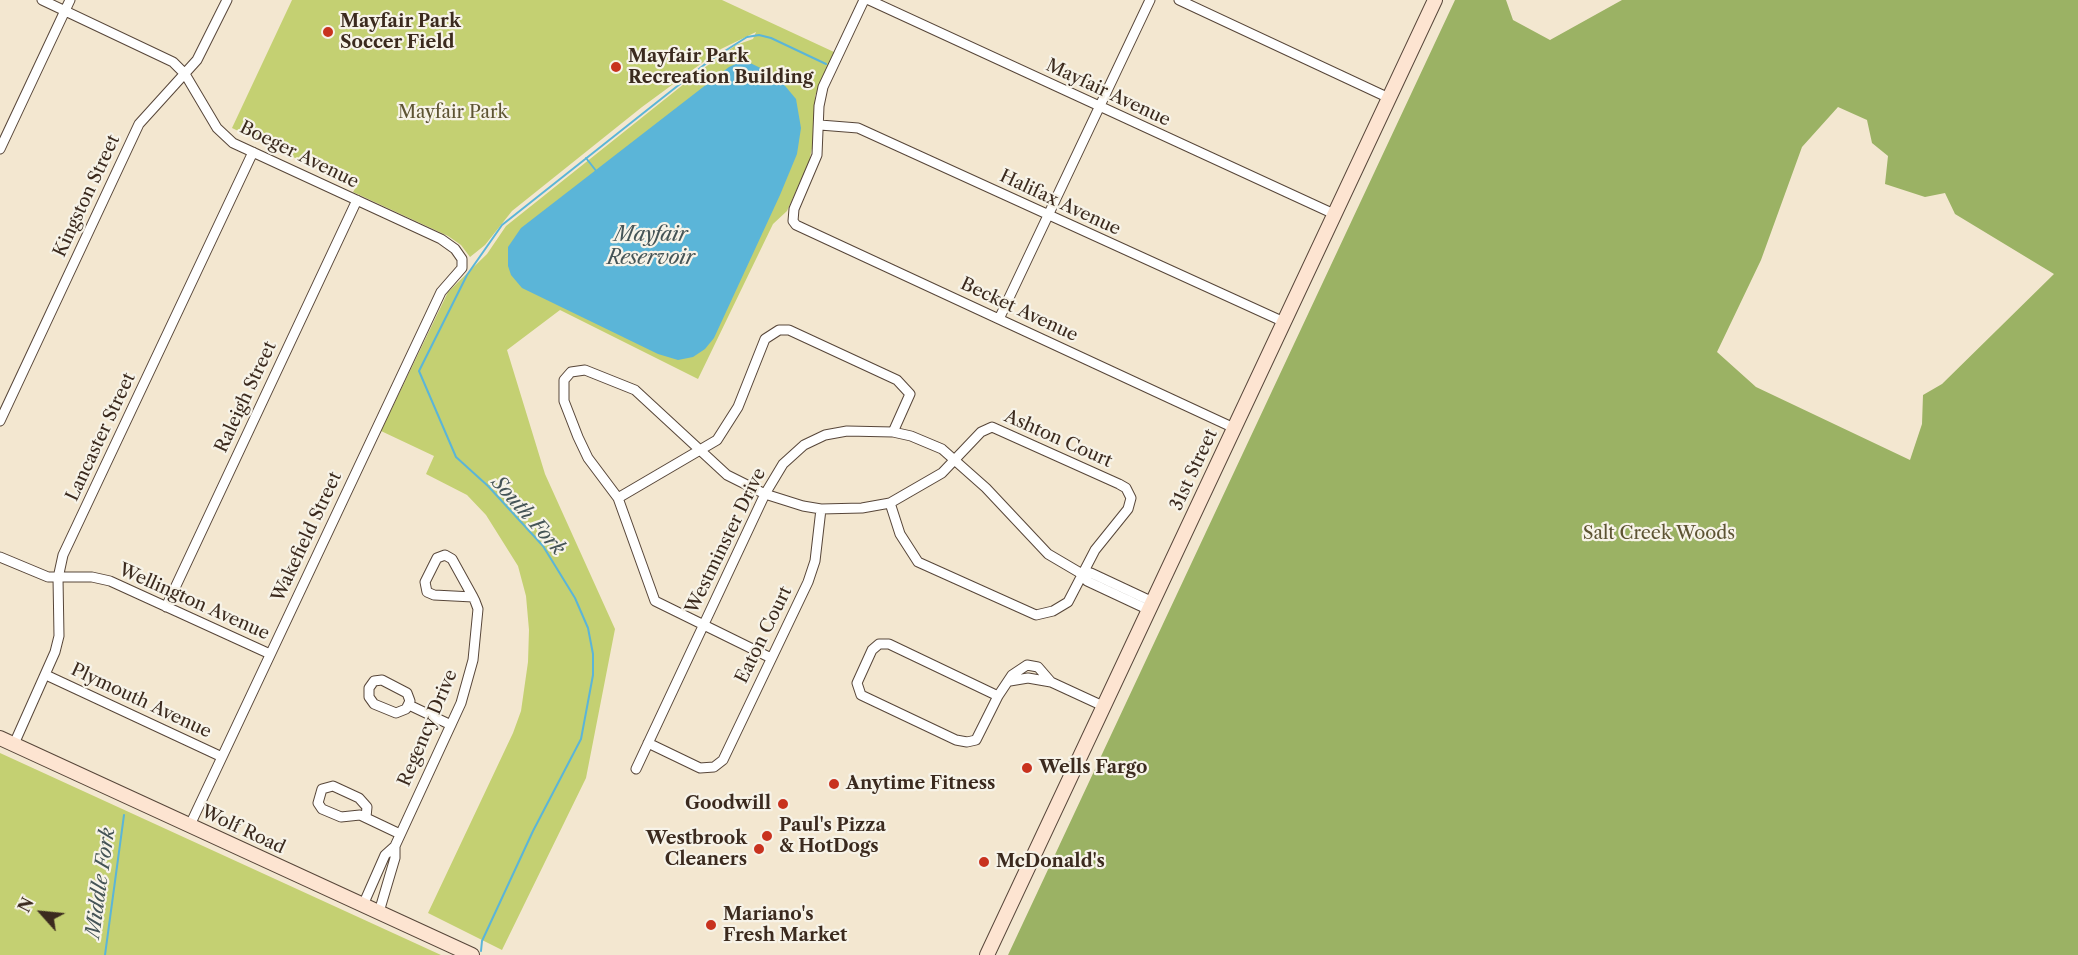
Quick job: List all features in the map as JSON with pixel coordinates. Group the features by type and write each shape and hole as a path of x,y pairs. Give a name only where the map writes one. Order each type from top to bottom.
{"main road":[{"name":"31st Street","path":"987,955 1435,0"},
{"name":"Wolf Road","path":"0,738 472,955"}],"street":[{"name":"Boeger Avenue","path":"42,0 168,58 185,74 221,134 233,143 447,242 459,254 462,268"},
{"path":"0,149 70,0"},
{"name":"Kingston Street","path":"0,421 139,124 202,52 227,0"},
{"path":"820,124 819,106 823,87 864,0"},
{"name":"Mayfair Avenue","path":"869,0 1334,214"},
{"path":"999,319 1150,0"},
{"path":"1179,0 1389,98"},
{"name":"Halifax Avenue","path":"820,124 858,128 1284,322"},
{"name":"Becket Avenue","path":"820,124 814,165 794,209 793,221 800,228 1234,428"},
{"name":"Lancaster Street","path":"14,744 46,675 59,636 58,578 63,555 253,152"},
{"name":"Raleigh Street","path":"166,607 357,201"},
{"name":"Wakefield Street","path":"190,825 441,291 462,268"},
{"path":"771,658 655,601 618,498 717,440 738,407 765,339 779,330 789,330 897,380 909,394 893,432"},
{"name":"Ashton Court","path":"618,498 588,458 571,420 562,390 564,380 571,372 585,370 635,390 728,475 765,494 821,509 862,508 890,503 929,483 956,460 981,432 992,427 1126,488 1131,498 1128,509 1095,550 1082,574"},
{"name":"Westminster Drive","path":"636,769 765,494 783,464 804,445 825,435 847,431 893,432 925,441 942,449 956,460 1034,541 1059,561 1082,574 1091,573 1151,606"},
{"path":"890,503 900,534 918,562 1030,614 1053,611 1068,602 1082,574"},
{"name":"Eaton Court","path":"648,743 700,768 714,767 723,760 815,561 821,509"},
{"name":"Regency Drive","path":"379,912 395,858 395,846 451,725 466,687 474,652 478,609 473,597 448,556 440,556 434,561 424,582 425,589 434,595 473,597"},
{"name":"Wellington Avenue","path":"0,557 38,574 58,578 101,578 270,654"},
{"path":"998,696 884,643 872,651 856,683 859,692 865,697 966,742 976,740 998,696 1020,669 1029,665 1038,668 1051,682 1103,706"},
{"name":"Plymouth Avenue","path":"46,675 222,757"},
{"path":"382,680 407,693 409,705 399,712 392,712 374,704 369,697 369,688 374,681 382,680"},
{"path":"409,705 451,725"},
{"path":"366,817 367,807 359,798 333,786 322,789 318,799 322,809 341,817 351,814 366,817 400,834"},
{"name":"Regency Drive","path":"363,905 385,855 395,846"}],"green space":[{"name":"Mayfair Park","path":"292,0 722,0 834,52 815,96 814,139 809,162 787,211 773,224 698,379 560,310 507,350 545,474 615,629 586,778 502,950 428,913 513,733 521,711 528,662 529,630 526,596 518,566 486,515 467,495 426,474 434,456 381,431 448,292 487,254 506,226 704,68 736,45 753,39 756,32 721,49 642,107 512,211 485,245 470,257 461,245 448,236 353,192 356,187 232,128"},
{"name":"Salt Creek Woods","path":"1455,0 1506,0 1513,20 1550,40 1622,0 2078,0 2078,955 1008,955","holes":["1838,107 1867,120 1872,143 1888,156 1885,184 1925,197 1945,193 1955,214 2054,274 1942,384 1923,395 1922,424 1910,460 1756,387 1717,352 1761,260 1802,147"]},
{"path":"0,753 441,955 0,955"}],"water":[{"name":"Mayfair Reservoir","path":"744,60 775,75 786,87 796,99 801,128 797,154 780,195 714,338 705,349 693,357 678,360 658,354 522,288 511,275 508,266 508,247 521,228 729,67"}],"waterway":[{"name":"South Fork","path":"481,951 482,941 533,831 581,739 593,675 593,654 588,628 575,598 543,546 488,486 456,457 419,371 467,275 502,225 709,61 747,37 759,35 771,38 826,64"},
{"path":"586,158 597,172"},
{"name":"Middle Fork","path":"105,955 124,815"}],"place":[{"name":"Mayfair Park Soccer Field","path":"328,32"},
{"name":"Mayfair Park Recreation Building","path":"616,67"},
{"name":"Wells Fargo","path":"1027,768"},
{"name":"Anytime Fitness","path":"834,784"},
{"name":"Goodwill","path":"783,804"},
{"name":"Paul's Pizza & HotDogs","path":"767,836"},
{"name":"Westbrook Cleaners","path":"759,849"},
{"name":"McDonald's","path":"984,862"},
{"name":"Mariano's Fresh Market","path":"711,925"}]}
